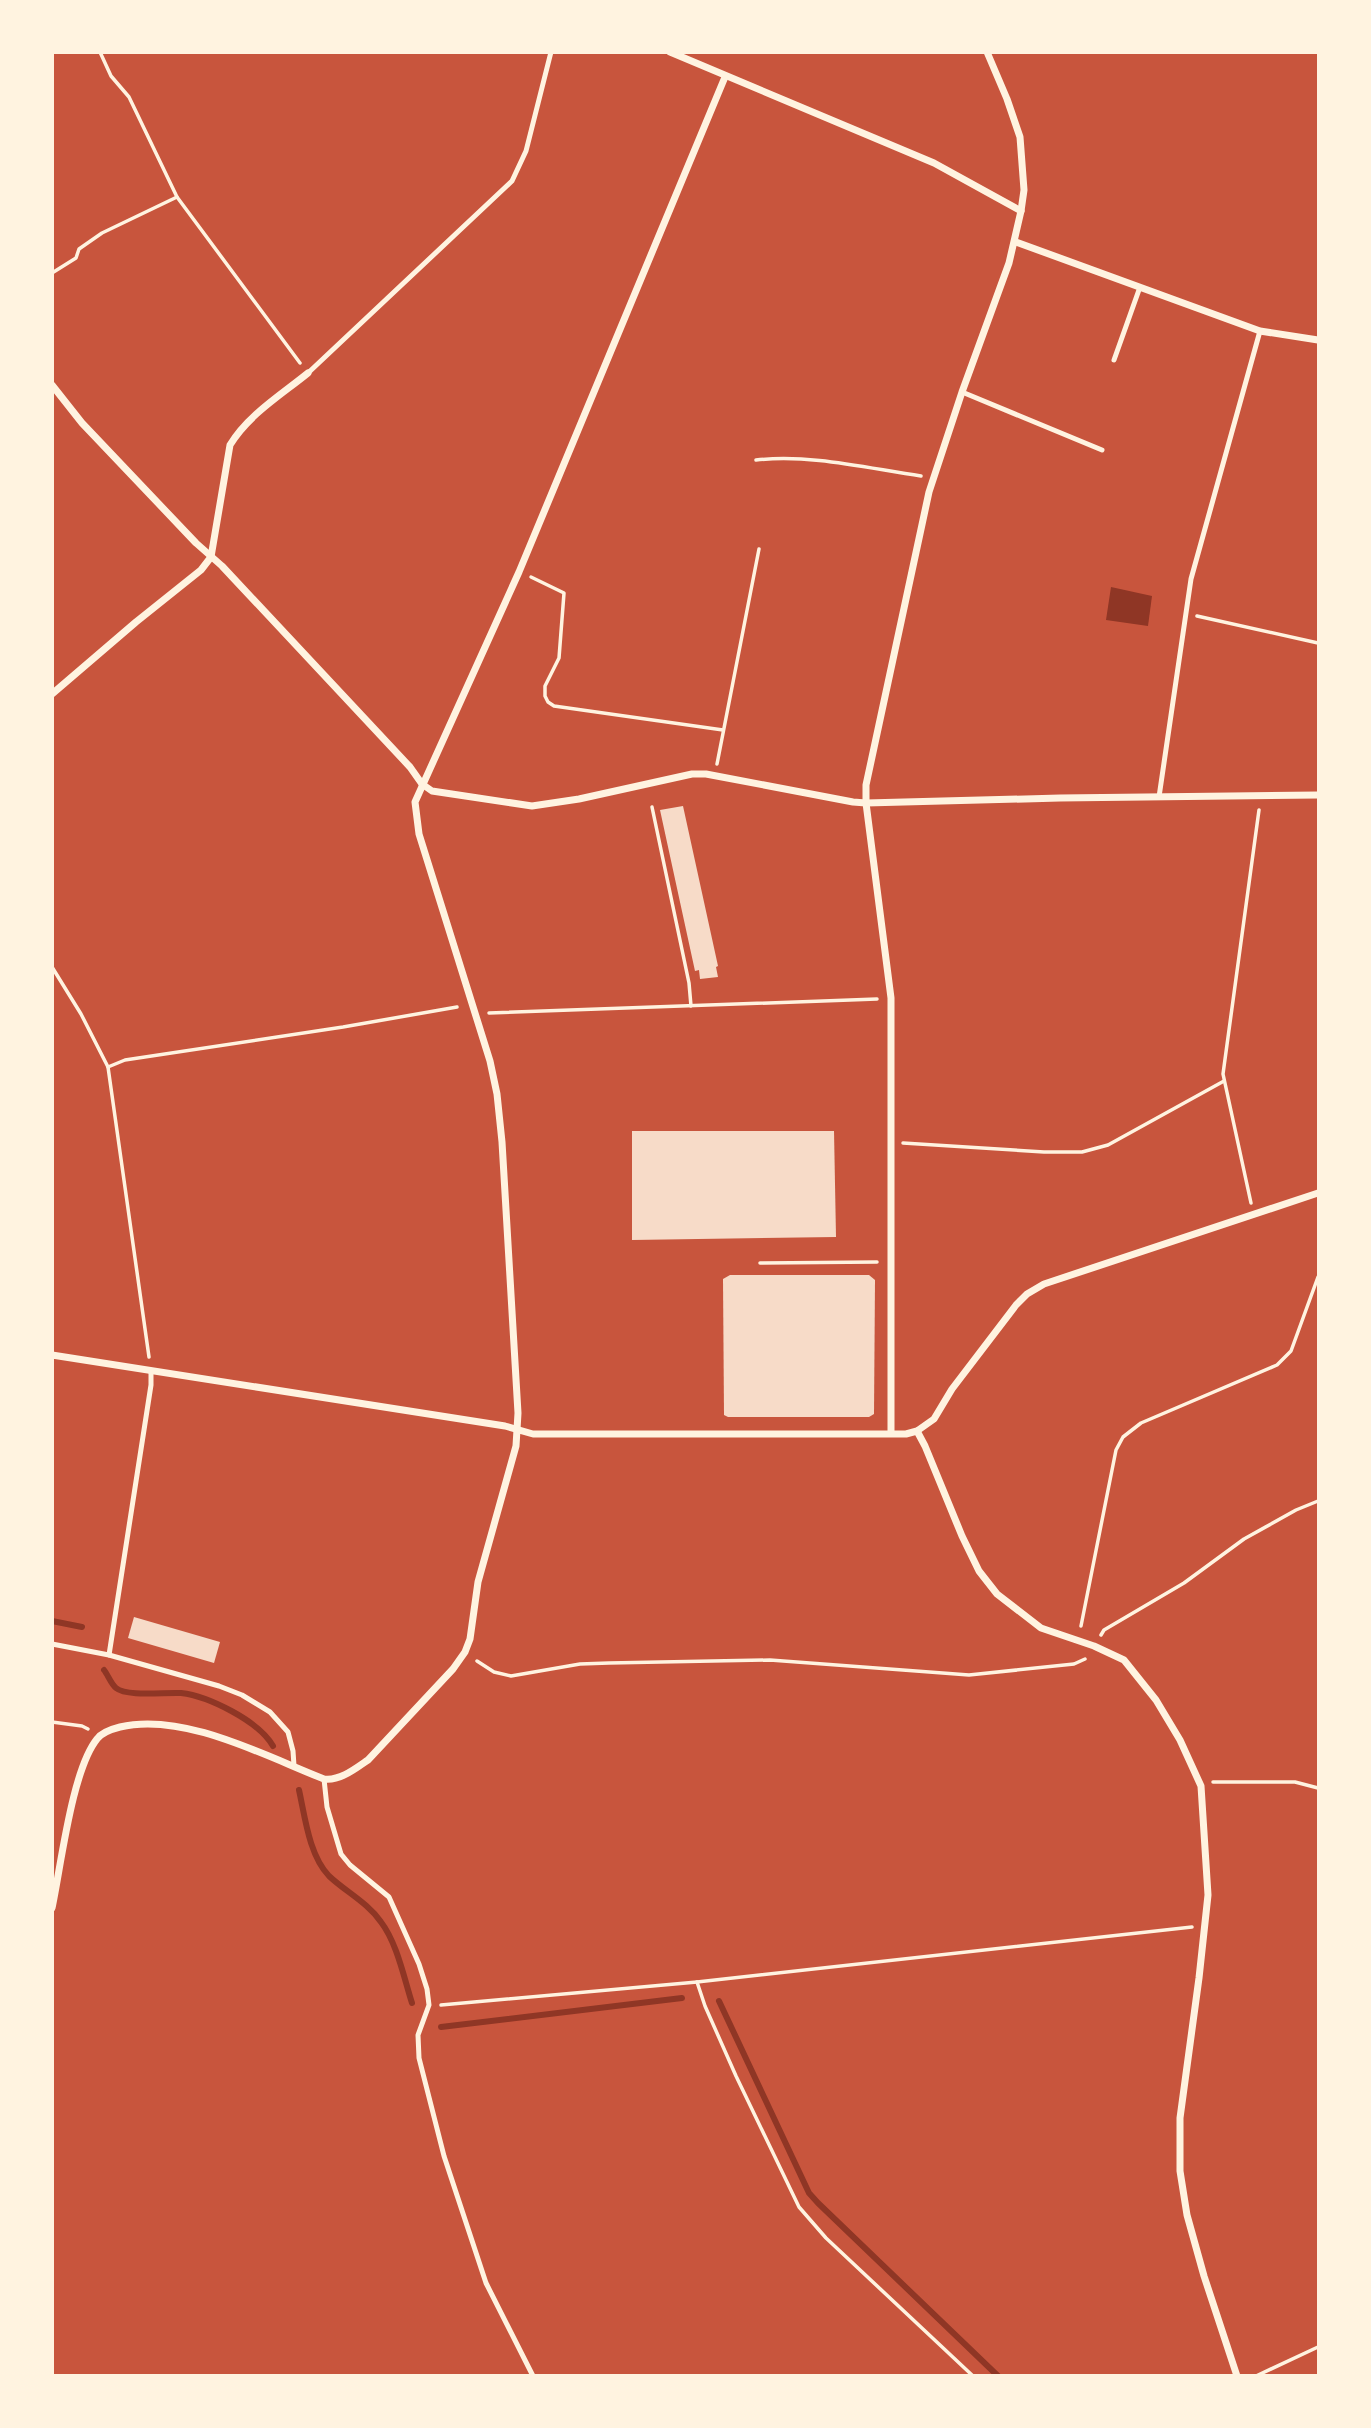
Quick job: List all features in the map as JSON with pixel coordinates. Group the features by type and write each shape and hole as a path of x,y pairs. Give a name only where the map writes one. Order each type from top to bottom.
{"street":[{"path":"670,52 934,163 1021,211"},
{"path":"891,1433 891,998 866,785 933,478 1016,242 1024,190 1020,138 987,52"},
{"path":"52,1908 76,1788 89,1751 98,1736 111,1729 130,1725 186,1729 219,1738 330,1780 341,1777 368,1760 453,1669 470,1639 478,1583 516,1446 518,1430 501,1123 490,1062 419,834 415,802 519,572 725,77"},
{"path":"1016,242 1260,331 1318,340"},
{"path":"52,694 201,570 211,557 230,445 253,418 308,373"},
{"path":"52,385 82,423 410,767 422,785 432,791 532,806 579,799 692,774 866,803 1318,795"},
{"path":"52,1355 505,1426 533,1434 917,1432 934,1419 952,1389 1027,1294 1044,1284 1318,1193"},
{"path":"917,1432 979,1571 998,1594 1041,1628 1094,1646 1124,1660 1156,1700 1180,1740 1201,1786 1208,1895 1180,2118 1180,2171 1187,2215 1204,2276 1237,2375"}],"lane":[{"path":"308,373 512,181 526,151 551,52"},
{"path":"1114,360 1140,287"},
{"path":"1159,797 1191,579 1260,331"},
{"path":"962,392 1102,450"},
{"path":"109,1655 151,1385 151,1370"},
{"path":"52,1644 109,1655 219,1686 256,1702 270,1712 288,1732 294,1766"},
{"path":"324,1779 327,1807 337,1845 350,1865 381,1889 396,1908 419,1964 429,2005 418,2035 419,2058 444,2156 486,2283 533,2375"}],"path":[{"path":"100,52 111,76 129,97 177,197 308,373"},
{"path":"52,273 76,258 79,249 102,233 177,197"},
{"path":"756,460 786,457 811,459 933,478"},
{"path":"714,776 759,549"},
{"path":"519,572 565,593 559,658 545,686 548,702 554,706 723,730"},
{"path":"1185,614 1318,643"},
{"path":"1255,1215 1224,1082 1260,796"},
{"path":"652,807 690,983 691,1006"},
{"path":"52,967 81,1014 108,1067 151,1370"},
{"path":"108,1067 125,1060 454,1007 488,1013 507,1013 891,998"},
{"path":"891,1142 1044,1152 1095,1150 1224,1082"},
{"path":"760,1263 889,1262"},
{"path":"1073,1640 1083,1623 1116,1450 1123,1437 1141,1423 1277,1365 1291,1351 1318,1278"},
{"path":"465,1652 494,1672 511,1676 580,1664 770,1660 874,1670 969,1675 1074,1664 1085,1659 1104,1630 1184,1583 1244,1539 1318,1501"},
{"path":"52,1722 82,1726 98,1736"},
{"path":"1201,1786 1215,1782 1295,1783 1318,1788"},
{"path":"429,2005 445,2006 697,1982 1205,1926"},
{"path":"697,1982 736,2076 799,2207 826,2238 973,2375"},
{"path":"1256,2375 1318,2347"}],"shaded area":[{"path":"1111,587 1152,596 1148,626 1106,620"}],"building":[{"path":"683,806 718,966 718,977 700,979 699,970 695,971 660,810"},
{"path":"632,1131 834,1131 836,1237 632,1240"},
{"path":"730,1275 869,1275 875,1280 874,1414 869,1417 724,1415 723,1279"},
{"path":"134,1617 220,1642 214,1663 128,1638"}],"waterway":[{"path":"52,1621 82,1627"},
{"path":"104,1670 114,1686 121,1691 181,1693 218,1704 257,1728 273,1746"},
{"path":"299,1790 317,1858 329,1876 370,1909 387,1930 412,2003"},
{"path":"441,2027 682,1998"},
{"path":"719,2001 809,2193 998,2376"}]}
